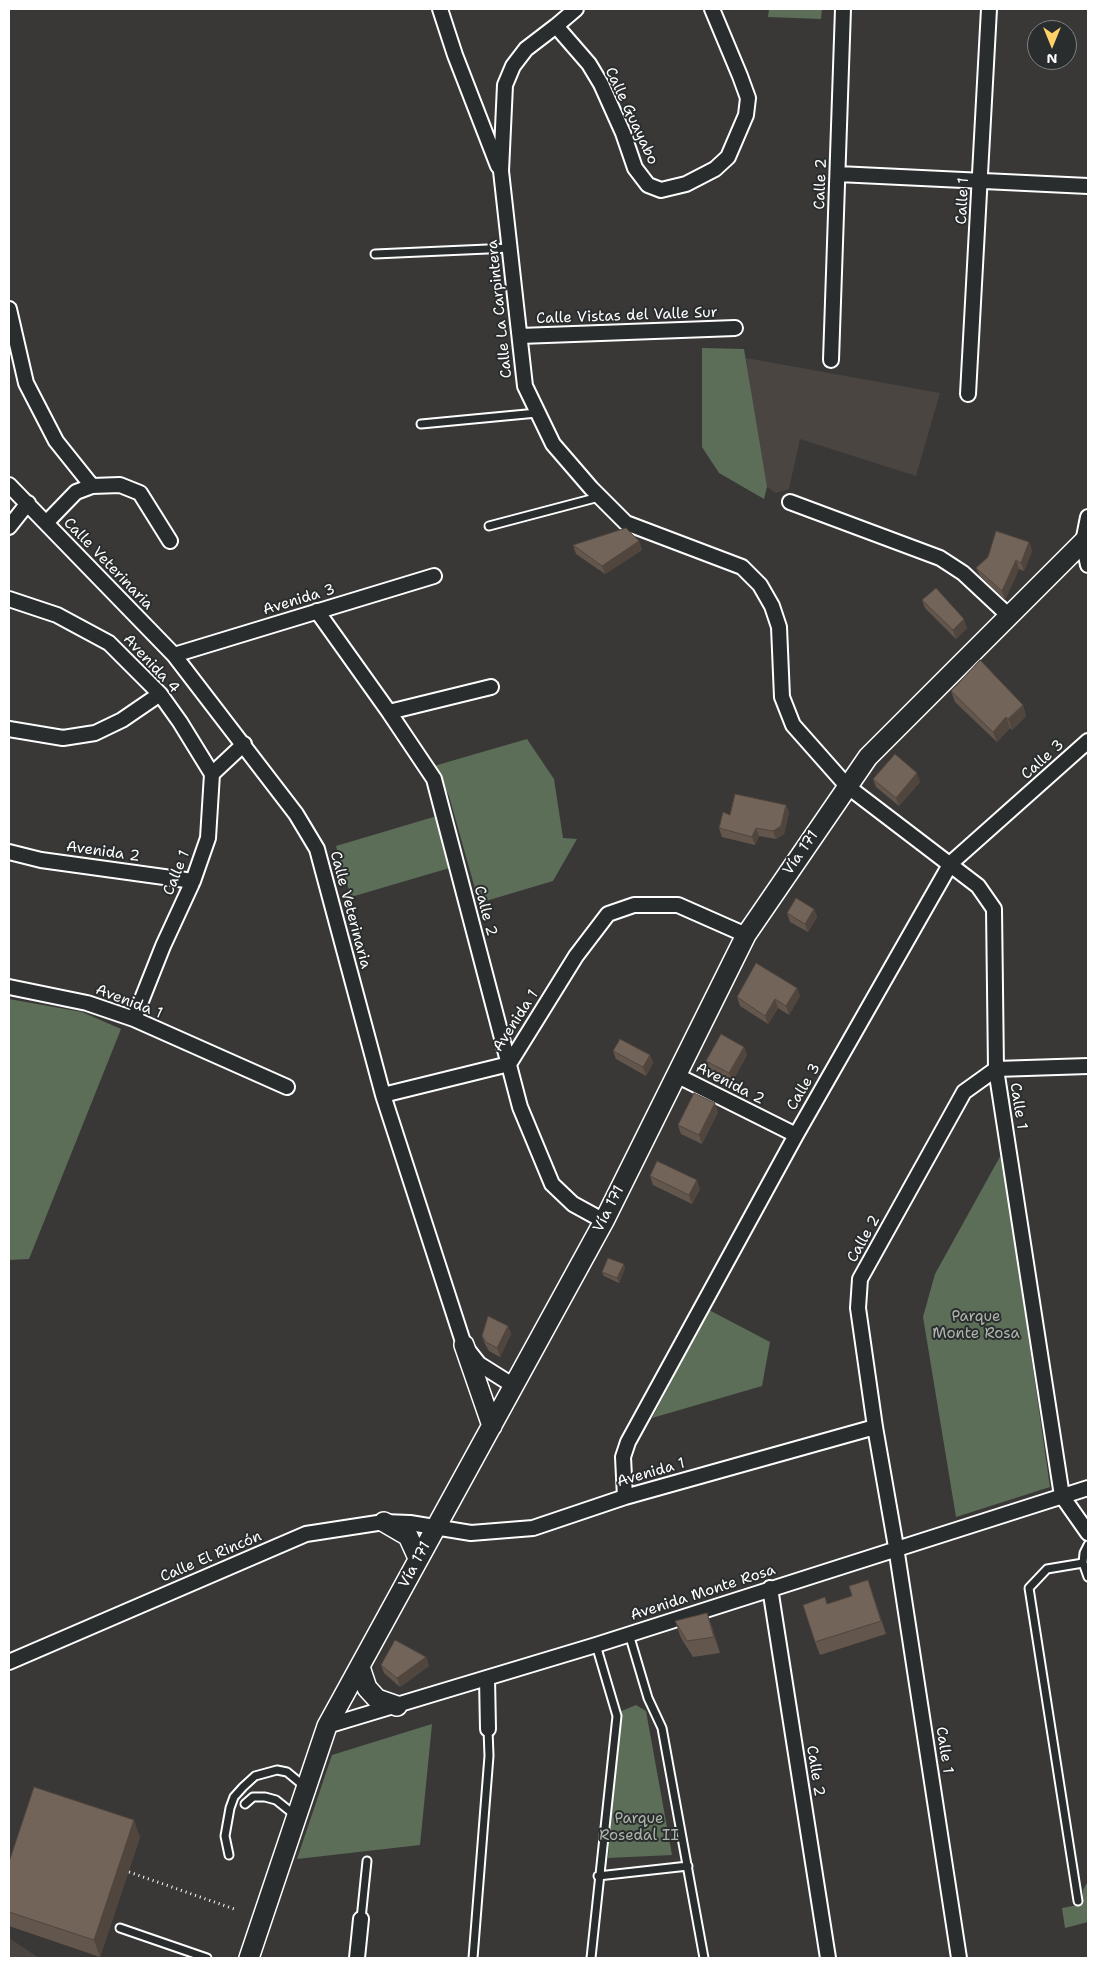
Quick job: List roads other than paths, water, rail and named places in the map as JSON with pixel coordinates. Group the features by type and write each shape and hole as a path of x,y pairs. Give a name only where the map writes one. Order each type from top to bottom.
{"main road":[{"name":"Vía 171","path":"249,1958 327,1726 604,1222 746,935 868,757 1085,539"},
{"path":"464,1346 492,1426"},
{"path":"384,1522 408,1536 418,1558"},
{"path":"360,1666 367,1688 377,1699 397,1706"}],"street":[{"path":"440,9 455,55 501,171"},
{"name":"Calle La Carpintera","path":"576,9 526,49 513,66 506,86 501,171 525,386 553,444 599,497 626,523 742,567 760,585 772,606 779,627 782,697 794,725 847,786"},
{"name":"Calle Guayabo","path":"556,26 589,64 601,84 623,133 635,168 648,185 661,190 686,184 715,169 728,157 746,115 748,98 712,9"},
{"name":"Calle 2","path":"831,360 843,9"},
{"name":"Calle 1","path":"968,394 989,9"},
{"path":"838,174 1088,186"},
{"path":"9,309 26,383 56,441 92,486"},
{"name":"Calle Vistas del Valle Sur","path":"520,336 735,328"},
{"name":"Calle Veterinaria","path":"9,484 174,655 296,814 317,849 383,1095 464,1346 479,1364 514,1386"},
{"path":"46,523 76,492 92,486 120,485 140,493 170,541"},
{"path":"790,502 940,558 963,573 1008,615"},
{"path":"9,527 28,503"},
{"path":"1088,517 1085,539 1088,565"},
{"name":"Avenida 3","path":"174,655 434,576"},
{"name":"Avenida 4","path":"9,598 57,615 109,643 160,694 180,722 212,774"},
{"name":"Calle 2","path":"317,611 434,779 520,1107 552,1184 573,1204 604,1222"},
{"path":"389,712 491,687"},
{"path":"9,729 63,738 95,732 122,720 160,694"},
{"name":"Calle 3","path":"624,1497 623,1456 628,1442 796,1135 951,863 1088,741"},
{"path":"212,774 244,744"},
{"name":"Calle 1","path":"134,1019 163,946 193,881 208,838 212,774"},
{"name":"Calle 1","path":"847,786 951,863 978,886 994,909 996,1069 1062,1496"},
{"name":"Avenida 2","path":"9,852 41,860 193,881"},
{"name":"Avenida 1","path":"383,1095 509,1064 576,956 608,914 634,905 678,905 746,935"},
{"name":"Avenida 1","path":"9,987 87,1003 134,1019 287,1087"},
{"path":"996,1069 1088,1066"},
{"name":"Calle 2","path":"896,1548 875,1426 858,1308 860,1279 964,1092 996,1069"},
{"name":"Avenida 2","path":"676,1075 796,1135"},
{"name":"Avenida 1","path":"436,1527 471,1534 533,1528 624,1497 875,1426"},
{"name":"Avenida Monte Rosa","path":"327,1726 596,1645 1088,1488"},
{"path":"1062,1496 1088,1534"},
{"name":"Calle El Rincón","path":"9,1662 306,1534 384,1522 436,1527"},
{"name":"Calle 1","path":"896,1548 959,1958"},
{"name":"Calle 2","path":"770,1588 828,1958"},
{"path":"488,1678 488,1729"},
{"path":"357,1958 361,1919"}],"lane":[{"path":"375,254 510,248"},
{"path":"421,424 537,412"},
{"path":"489,526 599,497"},
{"path":"1088,1545 1084,1553 1083,1563 1088,1576"},
{"path":"1078,1901 1030,1588 1047,1570 1083,1563"},
{"path":"629,1634 648,1698 662,1728 704,1958"},
{"path":"591,1958 598,1876 617,1716 596,1645"},
{"path":"474,1958 489,1756 488,1729"},
{"path":"230,1855 225,1836 230,1808 234,1797 255,1776 277,1770 287,1772 306,1788"},
{"path":"245,1804 253,1797 265,1796 276,1800 297,1816"},
{"path":"361,1919 367,1861"},
{"path":"598,1876 688,1866"},
{"path":"120,1928 207,1958"}],"park label":[{"name":"Parque Monte Rosa","path":"976,1326"},
{"name":"Parque Rosedal II","path":"639,1828"}]}
